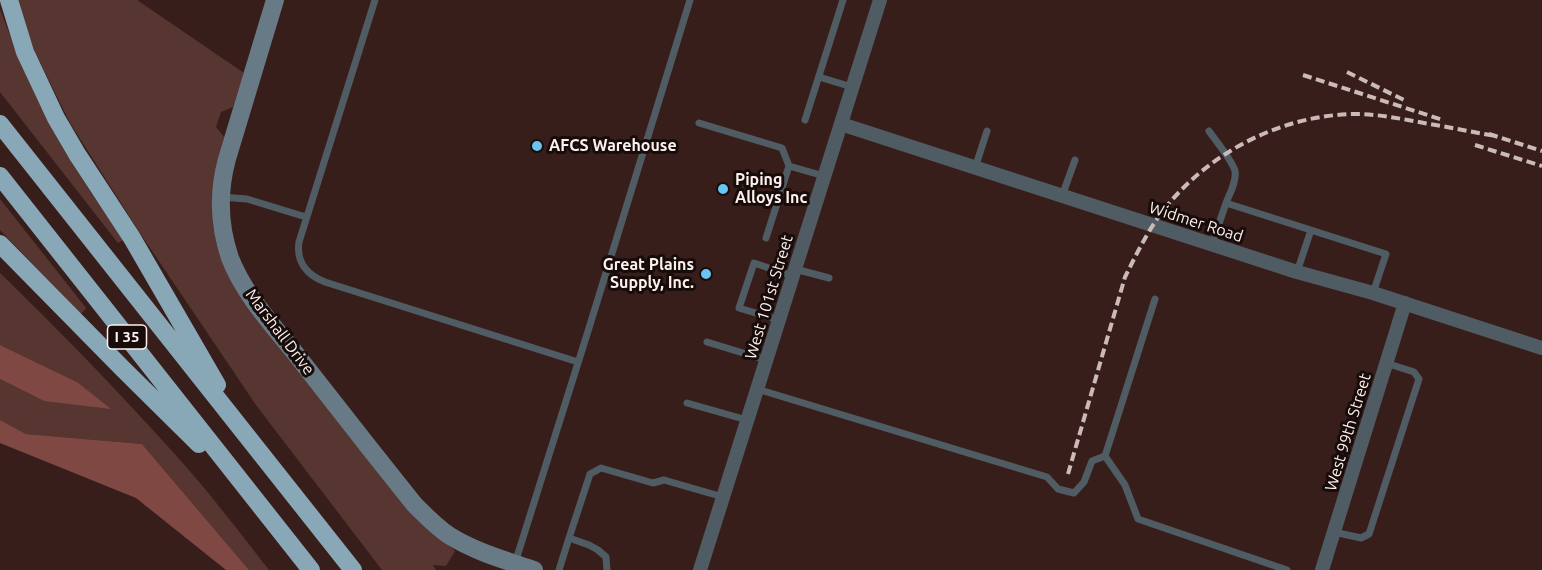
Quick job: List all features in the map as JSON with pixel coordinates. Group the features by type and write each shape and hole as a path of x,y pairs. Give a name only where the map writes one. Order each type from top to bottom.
{"highway":[{"path":"9,0 25,52 56,118 132,238 251,442"},
{"name":"I 35","path":"0,124 353,570"},
{"name":"I 35","path":"0,176 311,570"},
{"path":"4,249 254,498"}],"street":[{"name":"Marshall Drive","path":"276,0 221,185 224,239 231,259 245,288 414,504 449,535 476,549 534,570"},
{"name":"West 101st Street","path":"700,570 880,0"},
{"name":"Widmer Road","path":"841,123 1297,272 1373,293 1542,348"},
{"name":"West 99th Street","path":"1322,570 1405,303"}],"lane":[{"path":"375,0 298,242 298,255 306,270 315,278 578,362"},
{"path":"514,563 690,0"},
{"path":"805,120 843,0"},
{"path":"819,77 852,87"},
{"path":"699,123 782,148 789,166 765,238"},
{"path":"975,168 987,131"},
{"path":"1209,131 1234,171 1234,178 1212,244"},
{"path":"1062,196 1075,160"},
{"path":"789,166 824,176"},
{"path":"220,197 247,199 306,217"},
{"path":"1226,204 1386,254 1373,293"},
{"path":"1297,272 1311,230"},
{"path":"779,320 739,308 753,263 829,278"},
{"path":"1105,456 1155,299"},
{"path":"707,342 766,360"},
{"path":"1334,532 1361,538 1369,534 1419,379 1414,372 1386,363"},
{"path":"757,389 1047,477 1058,489 1074,493 1084,482 1092,461 1105,456"},
{"path":"687,403 747,420"},
{"path":"1105,456 1125,485 1138,519 1287,570"},
{"path":"559,570 590,474 601,468 653,483 664,480 723,497"},
{"path":"569,538 598,550 606,557 607,570"}],"shaded area":[{"path":"17,0 137,0 244,73 233,107 221,112 216,127 224,137 214,183 213,224 216,243 223,263 246,305 439,536 455,551 446,566 433,565 436,570 382,570 256,405 140,233 70,123 35,52"},
{"path":"0,9 21,64 46,117 79,174 123,240 118,243 0,92"},
{"path":"0,199 86,308 81,314 0,230"},
{"path":"0,273 87,360 171,450 269,570 249,570 142,444 26,434 0,420 0,379 44,401 77,382 0,345"},
{"path":"0,345 77,382 111,409 44,401 0,379"},
{"path":"0,420 26,434 142,444 249,570 226,570 136,498 0,443"}],"railway":[{"path":"1347,72 1406,101"},
{"path":"1303,75 1443,120"},
{"path":"1068,474 1125,277 1160,215 1185,186 1206,168 1253,138 1306,120 1333,115 1385,116 1496,136"},
{"path":"1489,134 1542,151"},
{"path":"1475,145 1542,166"}],"place":[{"name":"AFCS Warehouse","path":"537,146"},
{"name":"Piping Alloys Inc","path":"723,189"},
{"name":"Great Plains Supply, Inc.","path":"706,274"}]}
